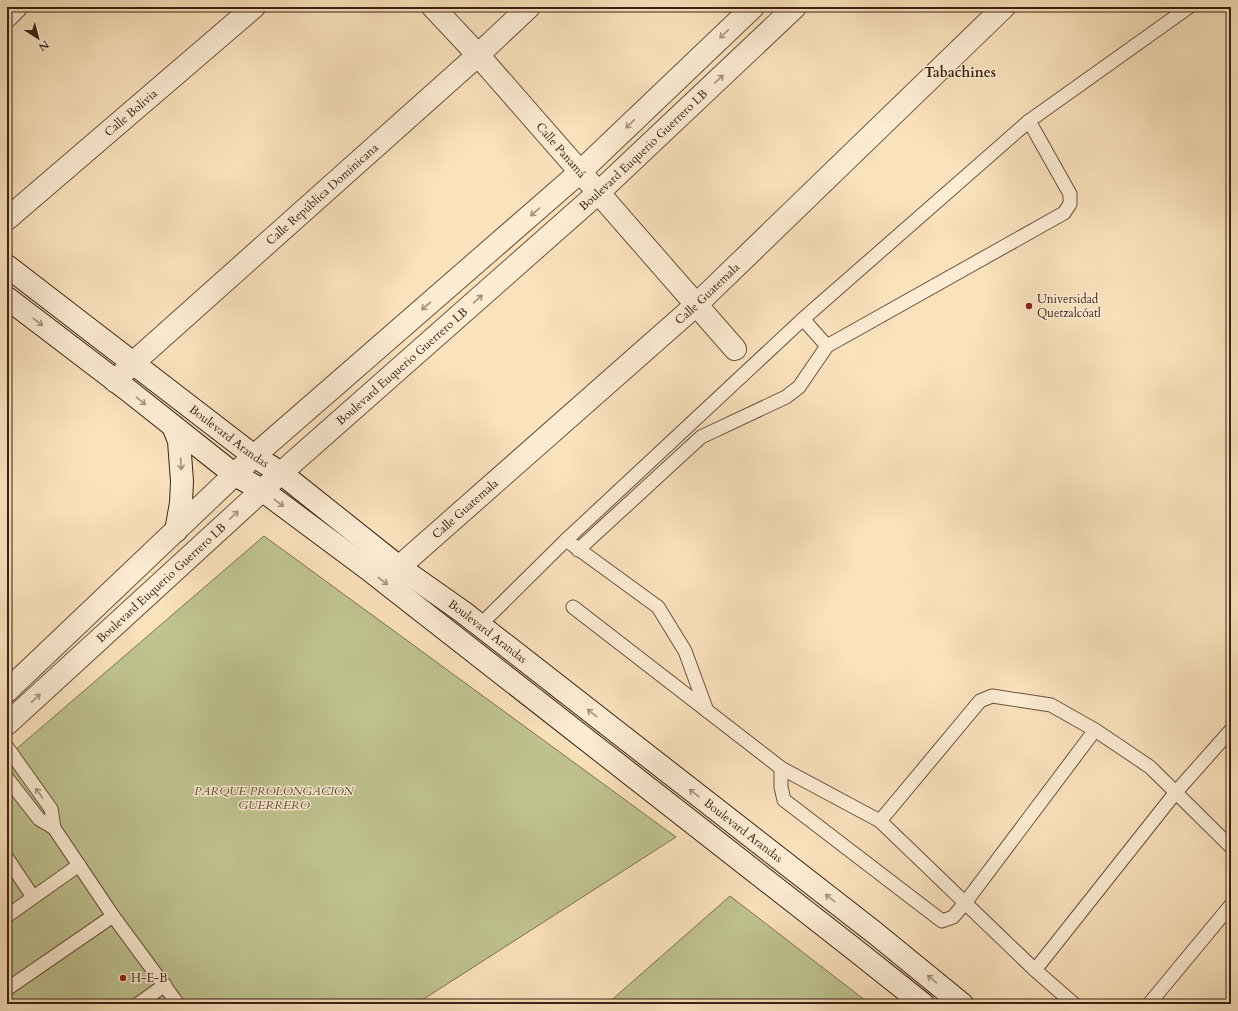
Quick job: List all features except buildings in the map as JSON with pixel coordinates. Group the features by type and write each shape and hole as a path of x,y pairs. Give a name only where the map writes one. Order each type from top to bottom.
{"street":[{"path":"7,16 16,7"},
{"name":"Calle Bolivia","path":"7,219 254,7"},
{"name":"Calle Panamá","path":"433,7 478,55 736,350"},
{"name":"Calle República Dominicana","path":"115,380 478,55 529,7"},
{"path":"7,691 254,456 580,172 752,7"},
{"name":"Boulevard Euquerio Guerrero LB","path":"7,724 262,490 598,193 795,7"},
{"name":"Calle Guatemala","path":"400,567 696,305 1004,7"},
{"name":"Boulevard Arandas","path":"7,266 254,456 281,473 400,567 480,625 875,933 962,1004"},
{"name":"Boulevard Arandas","path":"7,298 115,380 235,475 262,490 372,572 922,1004"},
{"path":"173,426 179,441 182,481 181,503 176,531"}],"lane":[{"path":"480,625 566,540 803,319 1029,121 1189,7"},
{"path":"578,550 702,438 786,397 799,387 827,346 1064,213 1070,204 1070,194 1029,121"},
{"path":"803,319 827,346"},
{"path":"566,540 658,607 685,652 707,711"},
{"path":"573,608 781,768 880,821 1035,970 1074,1004"},
{"path":"880,821 980,701 992,696 1051,705 1095,730 1150,767 1231,847"},
{"path":"781,768 781,787 784,800 942,921 953,917 965,903 1095,730"},
{"path":"1035,970 1176,792 1231,730"},
{"path":"7,747 51,810 54,828 113,916 178,1004"},
{"path":"7,778 38,819 54,828"},
{"path":"7,858 33,898"},
{"path":"7,916 79,865"},
{"path":"1149,1004 1231,905"},
{"path":"7,989 113,916"},
{"path":"138,1004 165,985"}],"green space":[{"name":"PARQUE PROLONGACION GUERRERO","path":"264,536 676,837 416,1004 7,1004 7,757"},
{"path":"730,896 870,1004 607,1004"}],"place":[{"name":"Universidad Quetzalcóatl","path":"1029,306"},
{"name":"H-E-B","path":"123,978"}],"district":[{"name":"Tabachines","path":"960,72"}]}
